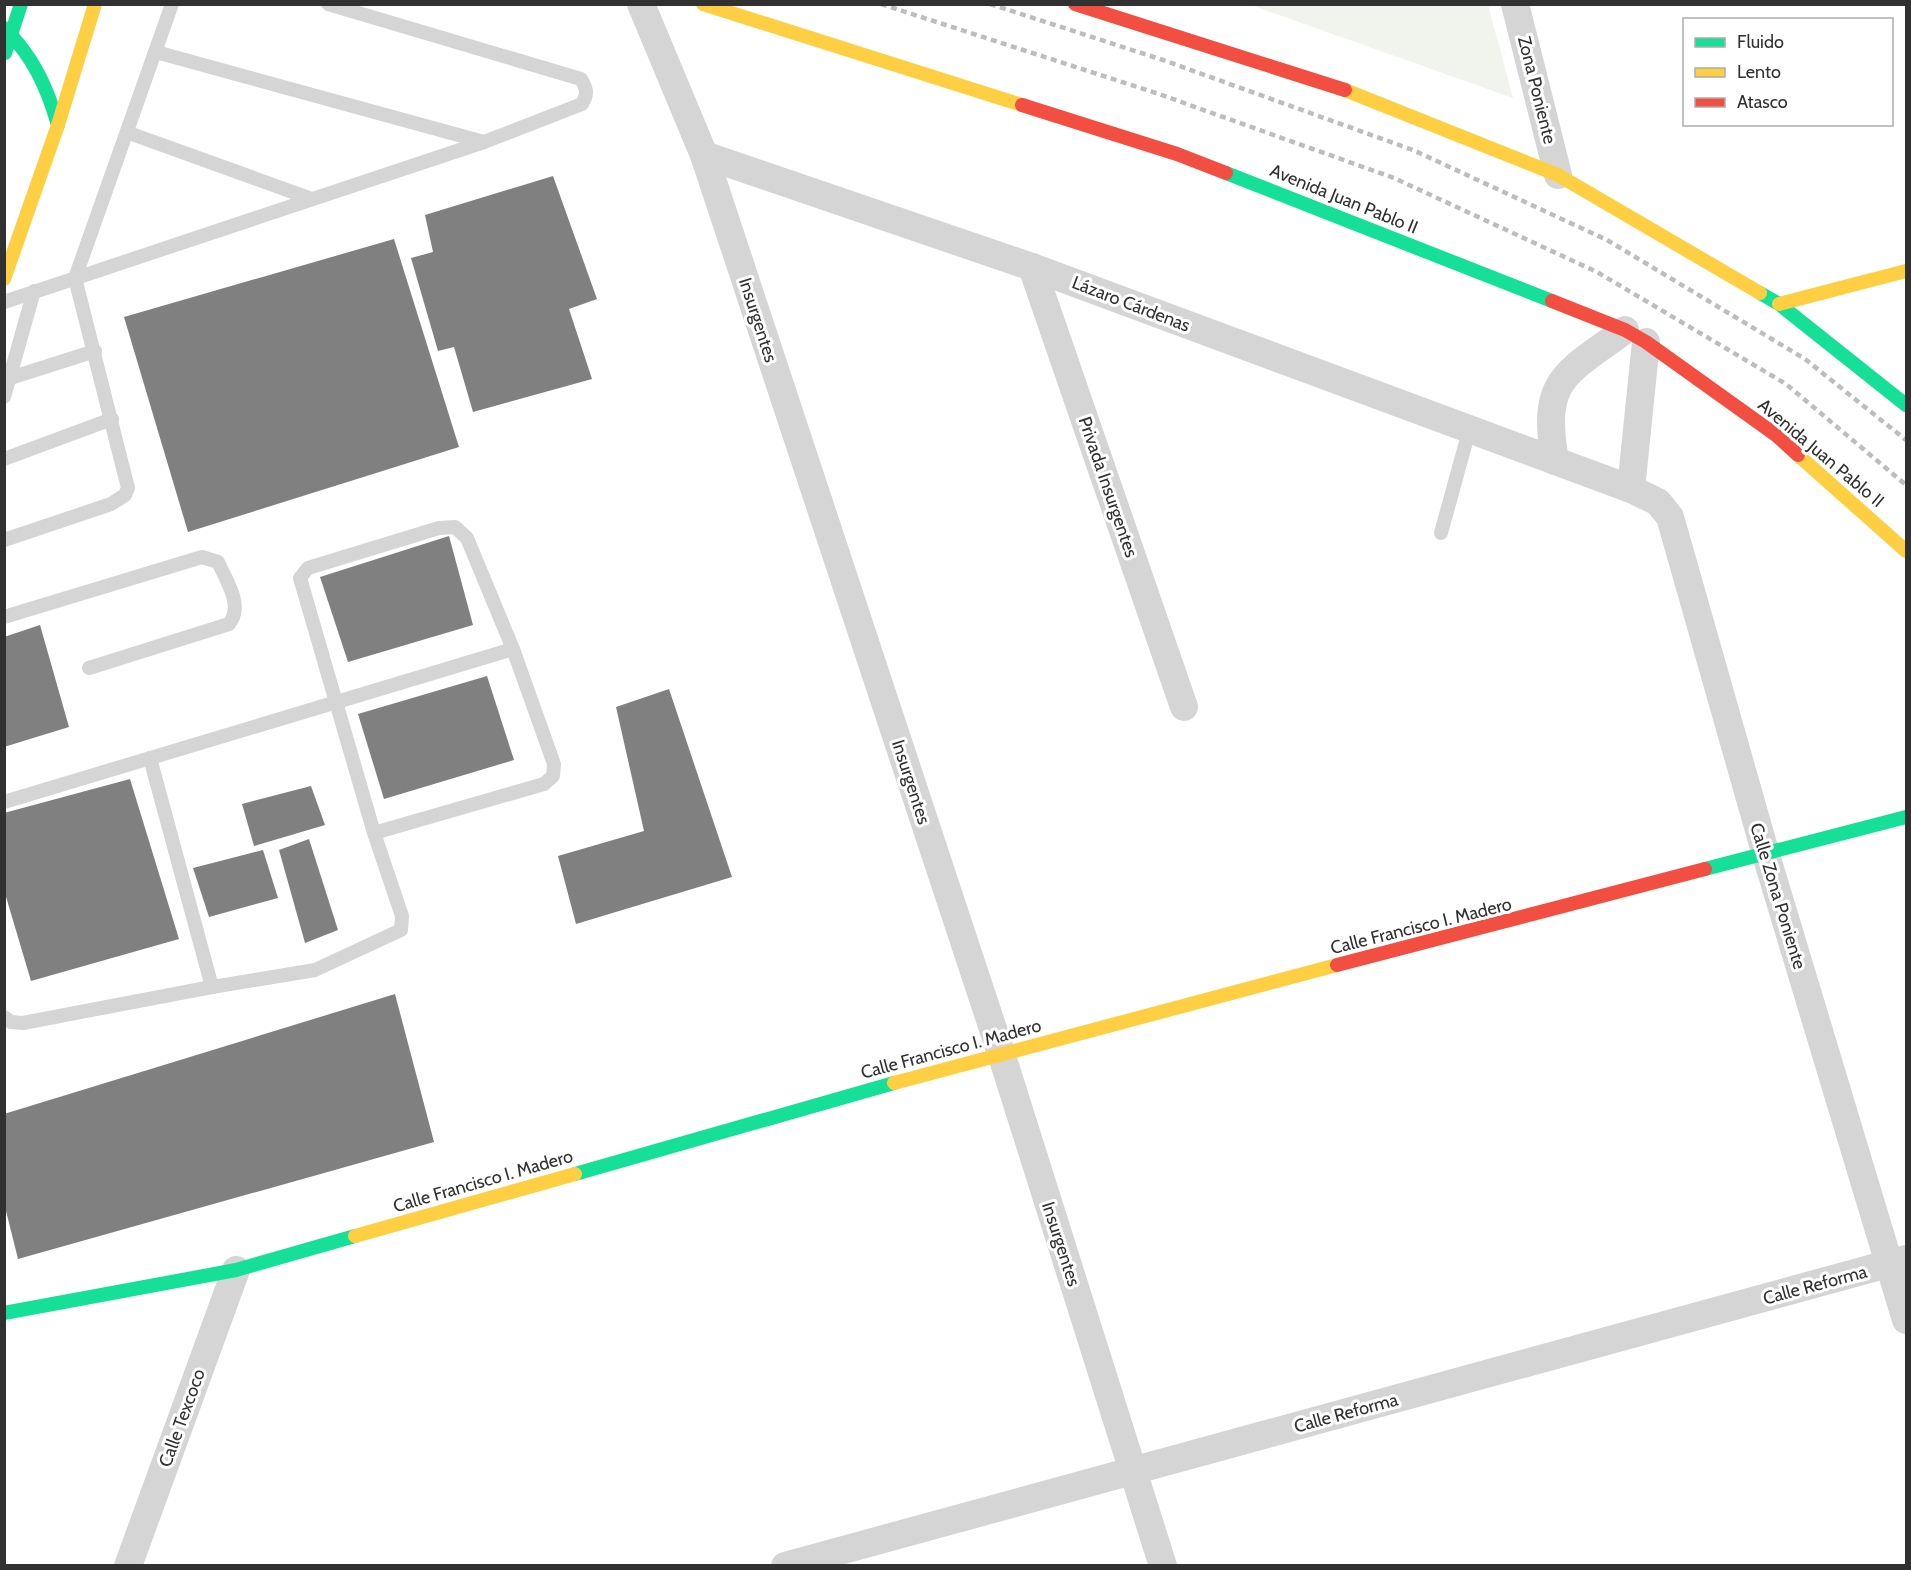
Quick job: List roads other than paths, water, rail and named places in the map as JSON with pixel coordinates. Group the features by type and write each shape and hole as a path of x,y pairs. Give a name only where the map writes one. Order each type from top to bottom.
{"main road":[{"path":"4,55 21,4"},
{"path":"4,279 58,125 95,4"},
{"name":"Avenida Juan Pablo II","path":"703,4 1177,154 1636,336 1776,435 1906,551"},
{"path":"1075,4 1343,90 1558,175 1779,304 1906,405"},
{"path":"77,14 82,47"},
{"path":"4,28 23,45 48,87 58,125"},
{"path":"1779,304 1906,271"},
{"name":"Calle Francisco I. Madero","path":"4,1313 236,1270 1001,1053 1906,817"}],"street":[{"name":"Insurgentes","path":"641,4 704,155 1001,1053 1163,1566"},
{"name":"Zona Poniente","path":"1515,4 1558,175"},
{"name":"Lázaro Cárdenas","path":"704,155 1032,267 1555,461"},
{"name":"Privada Insurgentes","path":"1032,267 1184,707"},
{"path":"1555,461 1550,429 1550,410 1557,389 1565,376 1636,336"},
{"path":"1631,489 1636,336"},
{"name":"Calle Zona Poniente","path":"1555,461 1631,489 1658,502 1670,517 1766,855 1898,1261 1906,1320"},
{"name":"Calle Reforma","path":"785,1566 1898,1261"},
{"name":"Calle Texcoco","path":"128,1566 236,1270"}],"lane":[{"path":"4,540 111,504 125,495 129,482 75,278 129,133 172,4"},
{"path":"4,302 484,142 582,104 586,97 585,86 580,79 328,4"},
{"path":"156,52 484,142"},
{"path":"129,133 312,199"},
{"path":"4,397 7,379 34,291"},
{"path":"7,379 95,351"},
{"path":"4,459 112,419"},
{"path":"1441,533 1469,431"},
{"path":"4,1017 11,1022 23,1023 315,970 398,934 402,925 402,916 375,833 300,585 303,572 438,528 455,527 467,538 513,648 554,764 550,779 544,784 375,833"},
{"path":"4,617 202,557 218,562 236,605 229,624 89,668"},
{"path":"4,802 513,648"},
{"path":"150,758 212,987"}],"railway":[{"path":"881,4 1156,93 1394,178 1597,272 1786,384 1906,485"},
{"path":"990,4 1163,60 1413,150 1607,240 1805,359 1906,440"}]}
